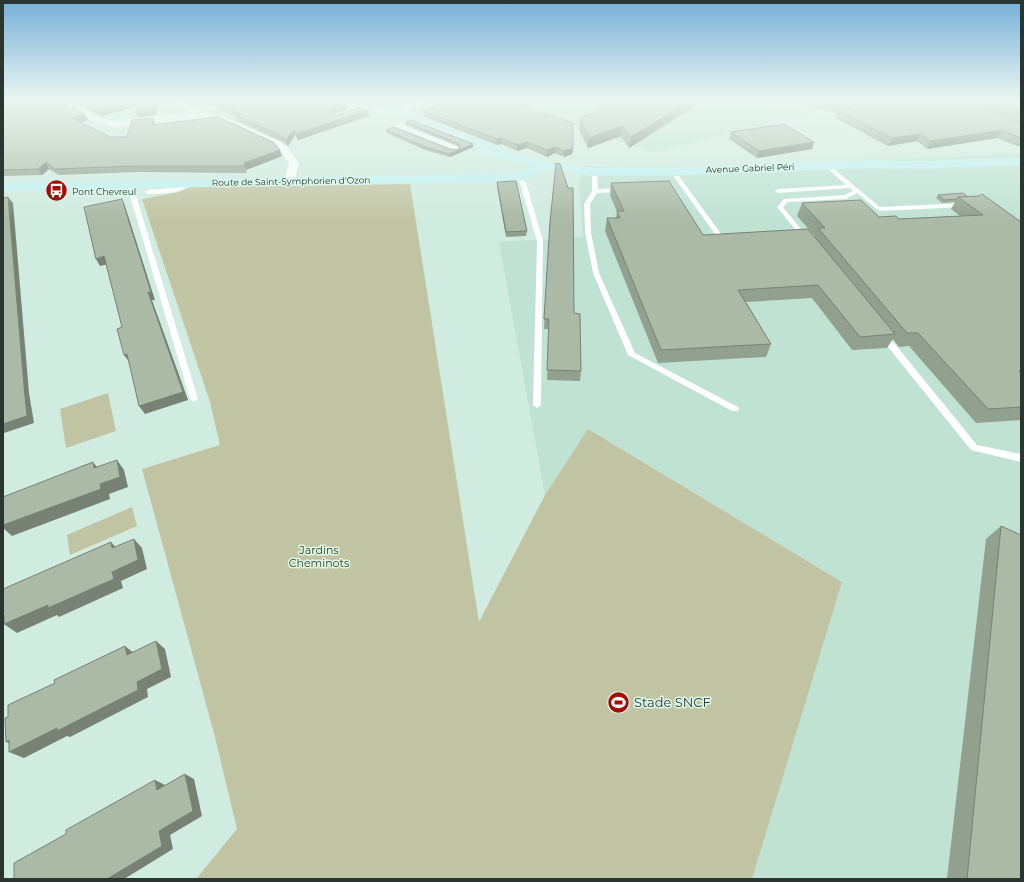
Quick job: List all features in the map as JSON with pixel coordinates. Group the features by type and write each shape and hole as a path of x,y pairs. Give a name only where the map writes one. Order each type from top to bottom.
{"main road":[{"path":"444,140 505,161 530,167"},
{"path":"468,140 530,167"},
{"name":"Route de Saint-Symphorien d'Ozon","path":"4,191 79,184 503,177 530,167 594,180 677,177 748,171 1021,161"},
{"name":"Avenue Gabriel Péri","path":"594,180 658,172 748,171"}],"street":[{"path":"266,140 286,151 294,164 289,181"},
{"path":"438,140 454,149"}],"lane":[{"path":"530,167 524,183 540,241 537,405"},
{"path":"831,168 879,210 971,205"},
{"path":"677,177 722,240 729,240"},
{"path":"625,189 594,180 587,204 588,232 596,273 632,355 735,409"},
{"path":"148,192 179,189 187,186 190,182"},
{"path":"134,183 132,189 194,399"},
{"path":"778,191 854,188"},
{"path":"810,244 780,207 786,200 846,197 854,188"},
{"path":"880,331 974,448 1021,458"}],"shaded area":[{"path":"617,140 701,140 652,152"},
{"path":"1021,154 1021,879 752,879 842,582 588,429 545,495 499,242 583,237 579,180 584,166 618,168 682,167"}],"green space":[{"name":"Jardins Cheminots","path":"410,184 479,622 545,495 588,429 842,582 752,879 196,879 237,829 215,737 142,469 220,445 210,402 142,199 179,192 191,187"},
{"path":"108,393 116,431 66,448 60,409"},
{"path":"132,507 137,526 70,555 67,535"}],"building":[{"path":"3,140 269,140 273,142 280,150 244,163 245,166 135,166 55,169 46,162 38,169 3,170"},
{"path":"409,140 427,140 450,149 457,150 460,147 457,143 450,140 463,140 473,144 449,154 425,147"},
{"path":"506,140 573,140 573,148 564,151 556,147 547,150 527,142 517,145"},
{"path":"743,140 811,140 814,142 759,151"},
{"path":"556,163 560,164 568,188 573,188 574,313 580,314 581,371 547,370 549,319 544,319 550,222"},
{"path":"516,181 527,231 506,232 497,182"},
{"path":"669,181 703,235 808,229 895,334 860,337 818,285 738,290 771,344 661,350 607,218 620,218 617,211 624,211 611,183"},
{"path":"963,193 968,197 958,197 957,199 944,200 938,195"},
{"path":"982,194 1021,222 1021,371 1019,371 1021,373 1021,407 988,409 918,333 907,333 818,228 825,228 802,203 861,200 879,217 896,216 899,219 983,215 958,197 979,196"},
{"path":"8,197 27,416 3,424 3,198"},
{"path":"122,199 151,292 148,292 183,392 139,406 127,354 124,355 117,329 122,327 104,256 96,259 84,207"},
{"path":"117,460 120,477 100,484 101,489 3,525 3,497 93,462 94,468"},
{"path":"1001,526 1021,535 1021,879 967,879"},
{"path":"134,539 138,560 112,572 114,579 48,608 48,605 4,624 3,589 111,542 112,548"},
{"path":"156,641 162,669 137,682 138,690 57,731 57,728 9,752 9,740 6,742 5,718 8,717 8,705 55,683 54,680 125,646 127,655"},
{"path":"185,774 193,811 159,831 162,846 107,879 13,879 14,863 66,834 66,830 155,780 157,790"}],"place":[{"name":"Pont Chevreul","path":"56,191"},
{"name":"Stade SNCF","path":"619,702"}]}
